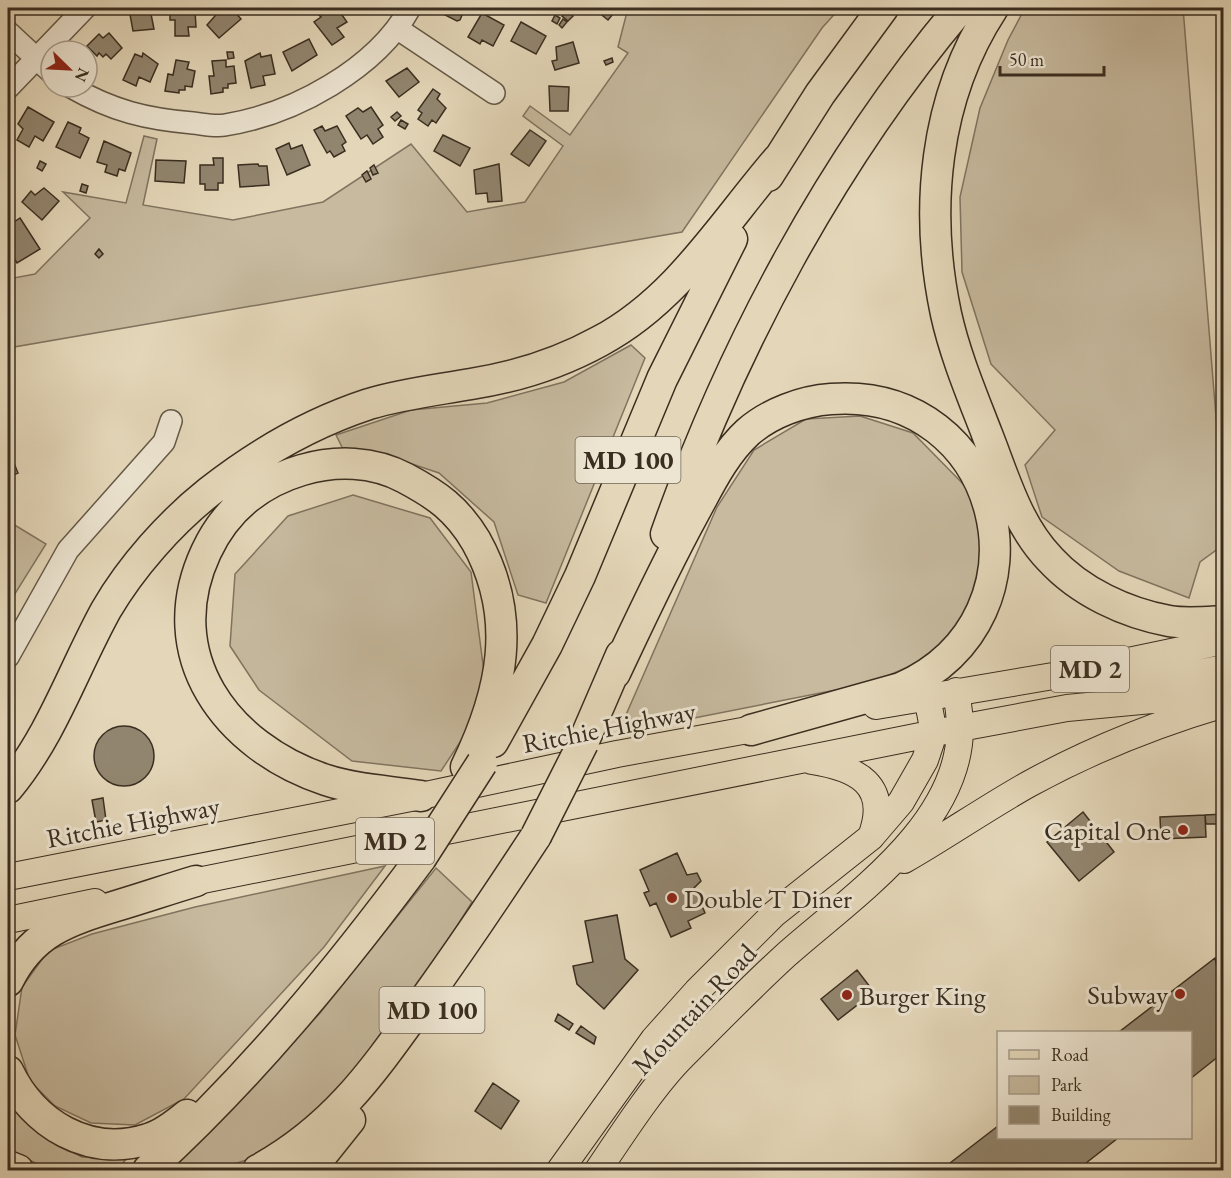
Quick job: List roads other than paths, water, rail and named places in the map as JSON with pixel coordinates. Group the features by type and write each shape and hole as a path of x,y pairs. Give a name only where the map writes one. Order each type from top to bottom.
{"highway":[{"name":"MD 100","path":"148,1170 234,1087 316,994 421,858 547,645 580,576 662,379 705,287 778,159 820,94 883,8"},
{"name":"MD 100","path":"310,1170 379,1083 432,1009 475,942 536,837 615,673 684,483 717,403 760,312 809,224 872,126 960,8"},
{"path":"993,8 968,54 952,98 939,150 934,205 937,260 945,304 964,372 1013,501 1029,532 1050,560 1101,598 1134,611 1171,622 1224,621"},
{"path":"8,788 42,741 108,607 167,531 207,493 286,440 369,404 514,375 557,362 601,340 639,316 670,289 699,259 778,159"},
{"path":"615,673 713,477 731,450 749,432 770,417 819,400 868,400 897,407 923,421 959,450 979,480 991,508 995,562 992,588 980,617 967,638 947,660 925,678 901,688 751,730"},
{"path":"421,796 326,780 299,768 262,748 234,725 213,699 197,668 190,633 190,597 200,565 216,531 234,508 259,489 287,475 320,465 375,466 399,475 448,503 468,528 482,553 495,588 502,655 496,690 474,765"},
{"path":"258,1170 313,1135 344,1106 364,1083 468,938 536,837"},
{"path":"8,981 16,963 31,946 69,920 196,881"},
{"path":"8,1071 27,1104 61,1130 82,1140 106,1145 150,1139 198,1106 316,994"},
{"path":"8,1166 18,1170"}],"main road":[{"name":"Ritchie Highway","path":"8,877 421,796 617,754 956,691 1071,673 1224,641"},
{"path":"1067,708 1135,685 1224,668"},
{"name":"MD 2","path":"8,920 960,728 1067,708 1173,698 1224,687"},
{"name":"Mountain Road","path":"598,1170 679,1060 786,956 886,871 920,832 937,805 953,765 960,728 956,691"},
{"name":"Mountain Road","path":"560,1170 654,1039 697,991 774,914 871,837 910,788 925,760 934,733 927,697"},
{"path":"886,871 1020,790 1080,759 1170,720 1224,704"},
{"path":"800,759 841,765 865,779 875,795 877,810 877,822 871,837"}],"street":[{"path":"62,39 85,8"},
{"path":"94,99 113,109 153,120 224,125 292,105 347,76 398,29 410,8"},
{"path":"398,29 494,93"},
{"path":"8,32 39,61"},
{"path":"8,88 39,68"},
{"path":"8,657 68,550 164,442 171,421"}],"place":[{"name":"Capital One","path":"1183,830"},
{"name":"Double T Diner","path":"672,898"},
{"name":"Subway","path":"1180,994"},
{"name":"Burger King","path":"847,995"}]}
